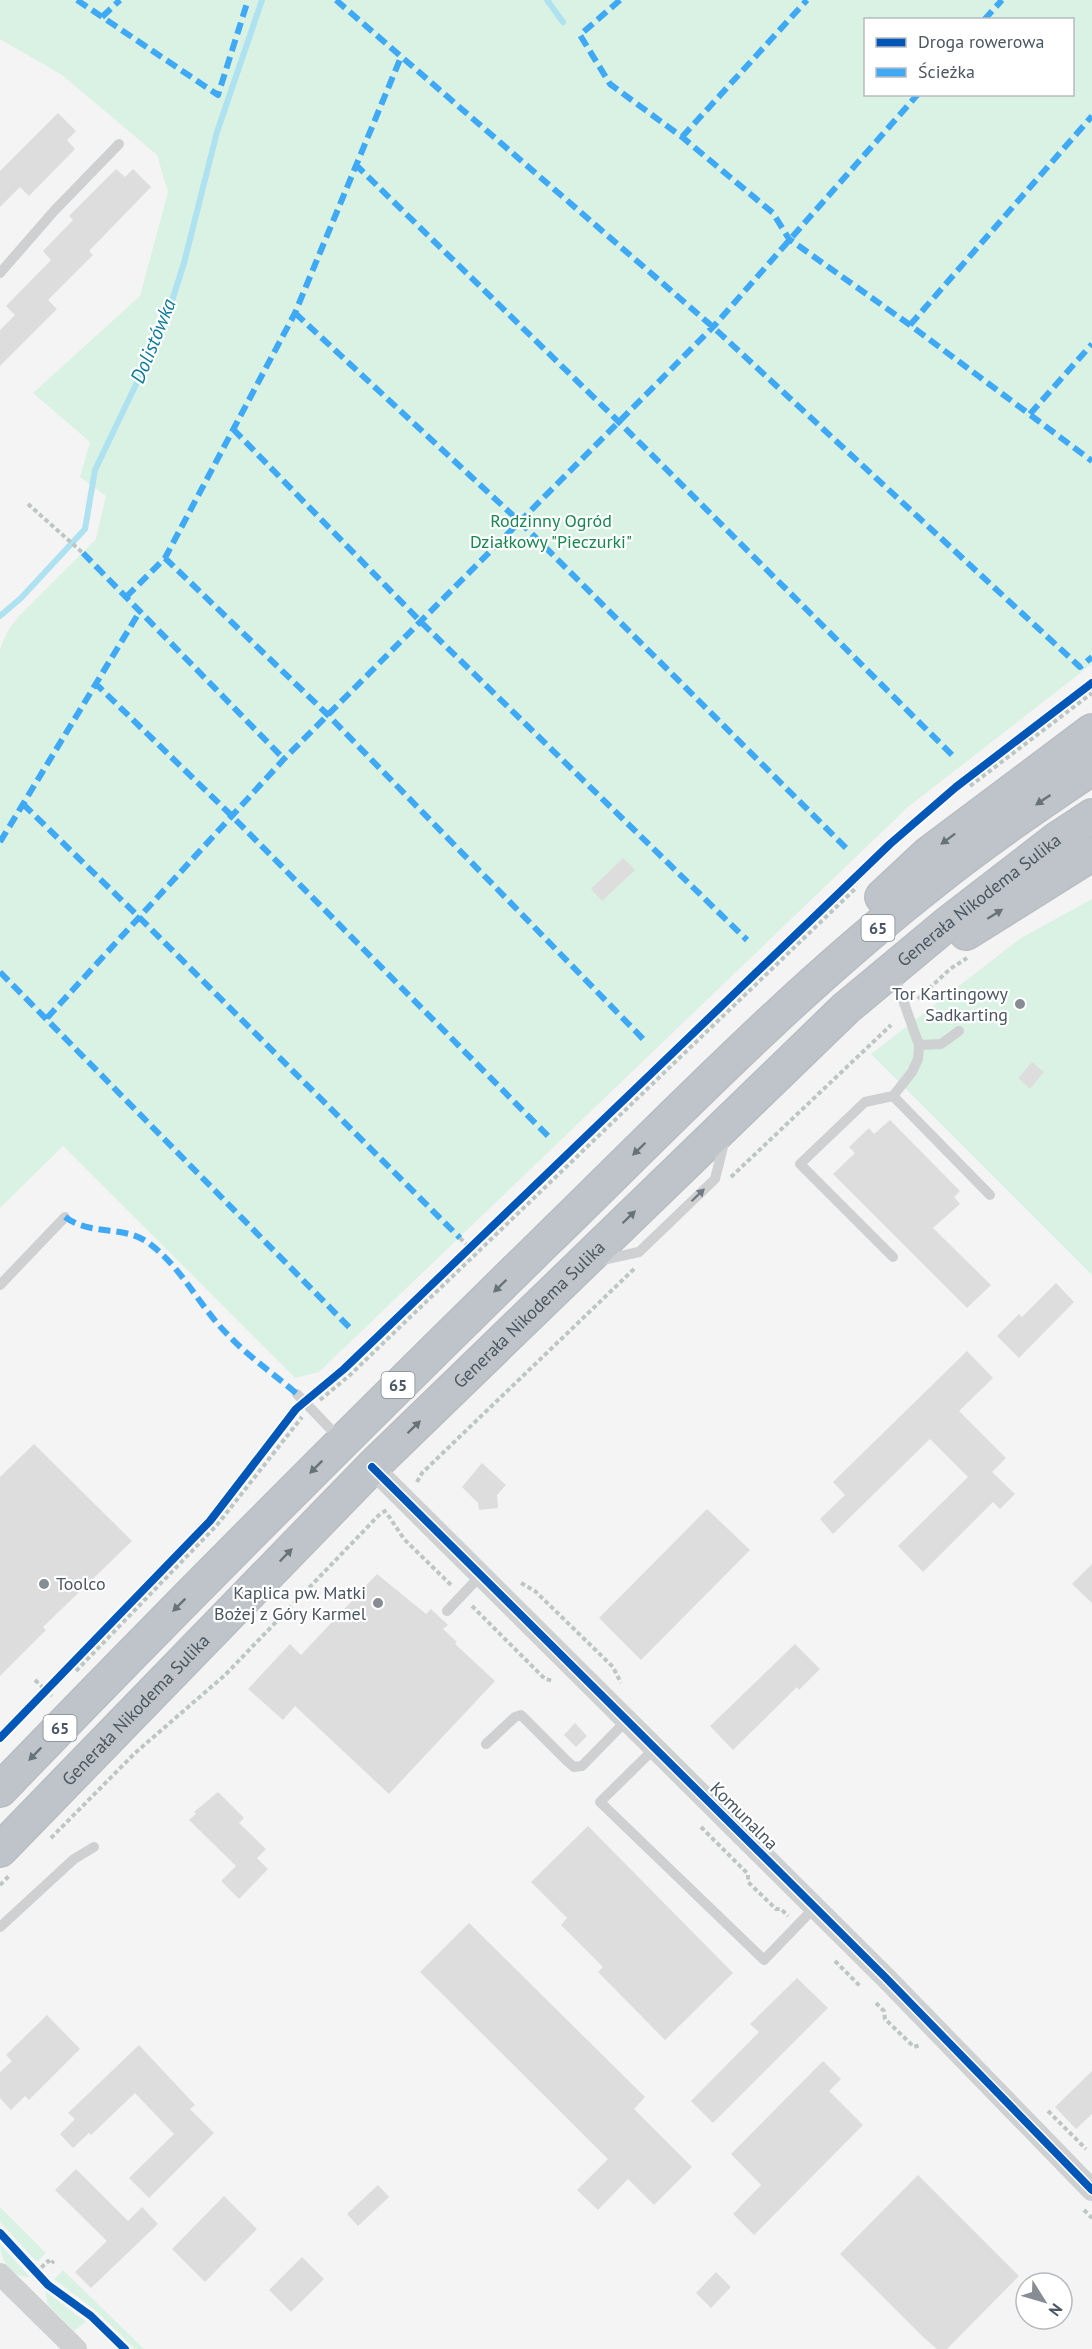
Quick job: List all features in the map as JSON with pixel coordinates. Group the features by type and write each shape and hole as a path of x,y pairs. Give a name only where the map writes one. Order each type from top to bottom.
{"highway":[{"path":"681,1108 769,1002 928,854 1092,731"},
{"name":"65","path":"0,1790 341,1441 681,1108 807,990 931,883 1027,811 1092,768"},
{"name":"Generała Nikodema Sulika","path":"9,1858 372,1467 731,1118 846,1008 947,924 1057,839 1092,816"},
{"path":"773,1078 856,1022 947,946 1092,854"}],"street":[{"name":"Komunalna","path":"372,1467 815,1907 1092,2190"},
{"path":"0,2274 76,2349"}],"lane":[{"path":"0,273 54,211 119,144"},
{"path":"893,1257 800,1164 865,1102 893,1096 912,1072 918,1059 919,1045 898,986"},
{"path":"919,1045 941,1044 959,1031"},
{"path":"893,1096 990,1195"},
{"path":"0,1285 65,1217"},
{"path":"301,1398 341,1441"},
{"path":"447,1611 481,1575"},
{"path":"486,1744 515,1717 521,1715 574,1767 582,1766 627,1720"},
{"path":"655,1748 600,1802 764,1960 815,1907"},
{"path":"0,1927 75,1859 94,1848"}],"path":[{"path":"28,504 82,552"},
{"path":"965,779 1092,683"},
{"path":"965,790 1092,693"},
{"path":"301,1398 344,1369 856,876"},
{"path":"320,1400 350,1375 864,880"},
{"path":"460,1238 476,1254"},
{"path":"68,1679 217,1525 303,1416"},
{"path":"69,1666 210,1521 243,1476"},
{"path":"49,1840 135,1753 225,1674 380,1514 386,1512 404,1539 454,1588"},
{"path":"521,1583 535,1591 613,1667 622,1686"},
{"path":"469,1603 545,1679 553,1679 561,1687"},
{"path":"35,1680 49,1693"},
{"path":"41,1701 57,1685"},
{"path":"697,1823 748,1874 748,1882 797,1925"},
{"path":"0,1885 9,1858"},
{"path":"835,1961 861,1987"},
{"path":"36,2273 48,2261 50,2264 54,2261"}],"green space":[{"name":"Rodzinny Ogród Działkowy \"Pieczurki\"","path":"0,0 1092,0 1092,664 908,807 319,1372 295,1378 63,1146 0,1208 0,649 8,630 20,615 96,539 106,496 80,477 90,442 33,393 140,296 168,192 157,155 62,75 0,39"},
{"path":"1092,899 1092,1275 871,1054 1021,938"},
{"path":"0,2207 46,2253 37,2262 0,2222"},
{"path":"0,2244 30,2277 18,2275 8,2267 2,2256"},
{"path":"63,2270 144,2349 135,2349 95,2310 54,2279"},
{"path":"45,2291 86,2322 74,2331 48,2305"}],"building":[{"path":"58,113 76,131 67,140 75,149 29,196 20,187 0,207 0,171"},
{"path":"116,169 125,177 133,169 151,187 89,251 93,255 48,300 57,309 0,366 0,330 15,315 6,306 51,260 43,251 73,220 69,216"},
{"path":"623,858 635,870 602,901 591,889"},
{"path":"1032,1062 1044,1072 1030,1089 1018,1078"},
{"path":"890,1120 960,1191 954,1197 960,1204 933,1228 991,1285 967,1308 833,1174 855,1153 849,1147 869,1128 874,1134"},
{"path":"1056,1283 1074,1302 1019,1358 997,1336 1019,1314 1022,1317"},
{"path":"967,1351 993,1378 959,1411 1006,1458 992,1472 1015,1494 1000,1509 993,1502 923,1572 898,1546 968,1477 930,1439 833,1534 820,1519 845,1495 833,1482"},
{"name":"Toolco","path":"34,1444 132,1541 43,1627 46,1630 0,1676 0,1477"},
{"path":"482,1463 506,1485 497,1495 498,1508 479,1510 478,1503 462,1487"},
{"path":"707,1509 750,1550 641,1660 599,1618"},
{"path":"1092,1564 1092,1603 1072,1584"},
{"path":"377,1574 426,1614 431,1609 448,1625 443,1629 457,1642 455,1644 495,1681 389,1794 295,1706 283,1720 248,1689 290,1644 301,1655"},
{"path":"795,1644 820,1669 799,1690 797,1687 733,1750 710,1726"},
{"path":"575,1723 587,1736 576,1747 564,1735"},
{"path":"218,1792 244,1818 239,1823 266,1849 257,1858 268,1869 239,1899 221,1881 236,1866 189,1820 196,1814 194,1812"},
{"path":"588,1826 733,1973 665,2040 598,1972 603,1967 561,1925 567,1918 531,1882"},
{"path":"469,1923 645,2097 634,2109 692,2167 654,2205 628,2179 598,2210 577,2190 608,2159 420,1972"},
{"path":"797,1978 828,2008 713,2123 691,2101 759,2032 750,2024"},
{"path":"47,2015 80,2049 29,2100 25,2096 11,2110 0,2098 0,2072 12,2061 6,2055"},
{"path":"139,2045 195,2105 190,2109 214,2133 149,2198 129,2178 174,2134 135,2093 91,2135 89,2133 73,2148 60,2134 75,2119 68,2113"},
{"path":"823,2061 841,2079 829,2091 863,2125 754,2235 733,2214 761,2185 731,2154"},
{"path":"1092,2071 1092,2114 1076,2129 1055,2107"},
{"path":"76,2169 128,2221 142,2207 158,2224 91,2288 75,2272 107,2241 55,2190"},
{"path":"918,2175 1014,2271 1014,2281 947,2349 937,2349 840,2254"},
{"path":"378,2185 389,2197 358,2226 347,2214"},
{"path":"224,2196 257,2229 205,2282 172,2249"},
{"path":"302,2257 324,2279 291,2312 269,2290"},
{"path":"716,2272 731,2287 711,2308 696,2293"}],"waterway":[{"name":"Dolistówka","path":"0,616 21,598 85,529 95,470 164,326 184,263 217,132 262,0"},
{"path":"547,0 563,22"}],"marked path":[{"path":"77,0 218,95 248,0"},
{"path":"102,17 120,0"},
{"path":"336,0 713,327 1080,667 1092,657"},
{"path":"620,0 580,35 610,84 682,137 773,213 789,239 910,325 1092,461"},
{"path":"682,137 807,0"},
{"path":"986,18 1002,0"},
{"path":"126,597 165,558 295,313 401,57"},
{"path":"47,1018 284,759 713,327 916,96"},
{"path":"910,325 1092,116"},
{"path":"355,164 620,423 955,758"},
{"path":"295,313 520,522 847,849"},
{"path":"1030,414 1092,344"},
{"path":"233,429 421,622 747,940"},
{"path":"83,553 284,759"},
{"path":"165,558 328,715 647,1043"},
{"path":"0,842 140,611"},
{"path":"94,682 232,816 548,1136"},
{"path":"23,804 460,1238"},
{"path":"0,972 350,1328"},
{"path":"65,1217 86,1227 130,1234 150,1244 172,1264 228,1335 297,1394"}],"cycle path":[{"path":"0,1738 210,1521 296,1409 344,1369 890,844 956,787 1092,683"},
{"path":"372,1467 886,1978 1092,2190"},
{"path":"0,2233 48,2285 91,2316 125,2349"}],"place":[{"name":"Tor Kartingowy Sadkarting","path":"1020,1004"},
{"name":"Toolco","path":"44,1584"},
{"name":"Kaplica pw. Matki Bożej z Góry Karmel","path":"378,1603"}]}
